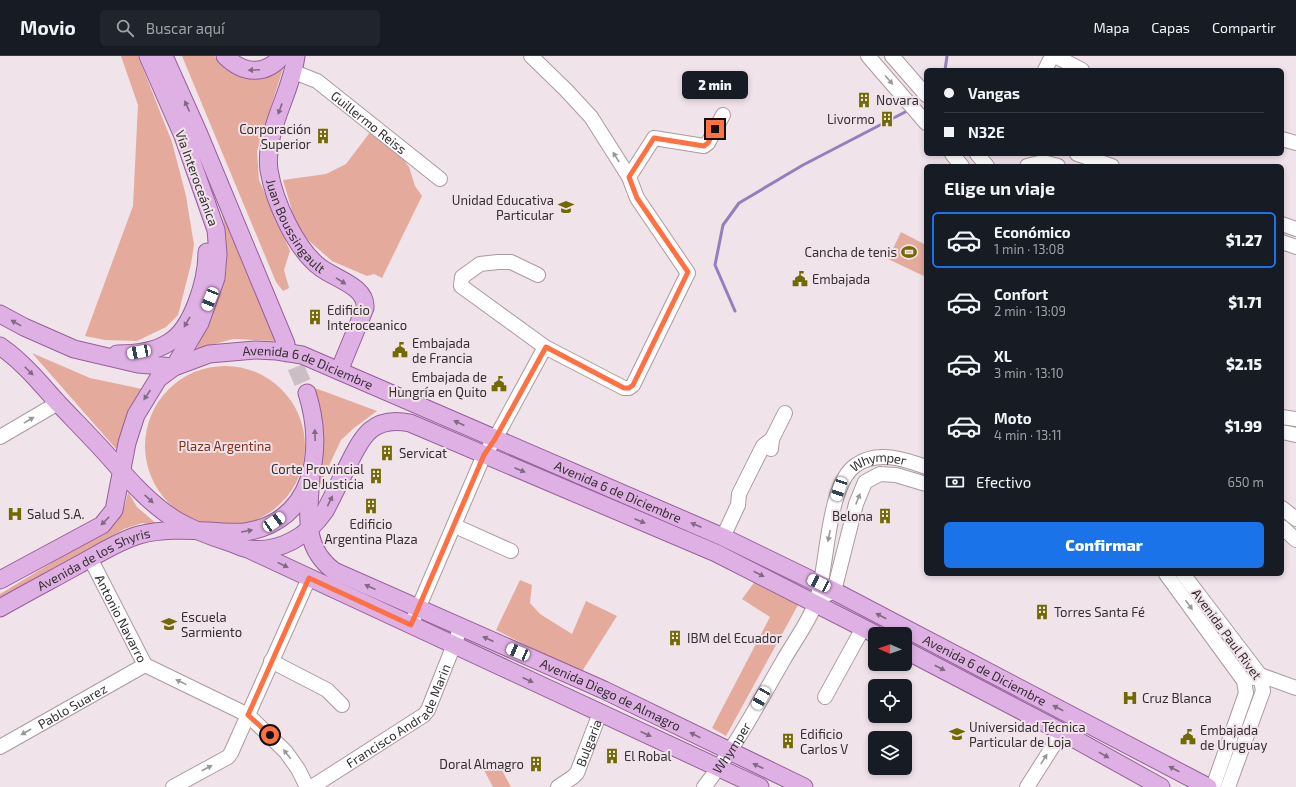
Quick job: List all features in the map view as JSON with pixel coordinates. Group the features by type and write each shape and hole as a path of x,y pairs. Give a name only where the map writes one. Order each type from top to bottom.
{"main road":[{"name":"Vía Interoceánica","path":"148,56 168,82 206,150 286,344"},
{"name":"Vía Interoceánica","path":"121,472 129,434 141,405 158,379 174,367 200,323 216,278 218,254 216,230 183,136 168,82 164,56"},
{"path":"225,56 234,66 248,70 262,69 276,62 282,56"},
{"name":"Juan Boussingault","path":"295,64 270,140 268,153 270,172 282,212 292,234 302,250 321,268 362,294 366,301 365,308 339,371"},
{"path":"91,354 128,354 150,350 168,344 181,332 192,313 202,287 207,259 206,235 183,136"},
{"path":"189,155 206,150"},
{"path":"202,189 226,182 233,187 302,355"},
{"name":"Avenida 6 de Diciembre","path":"0,314 56,342 91,354 138,364 174,367 204,356 224,352 277,351 302,355 723,537 827,587 1208,787"},
{"name":"Avenida 6 de Diciembre","path":"0,346 12,354 121,472 160,509 194,530 248,549 265,549 290,542 309,530 325,511 361,438 376,426 398,420 410,423 716,553 868,630"},
{"path":"194,530 244,532 274,522 296,504 311,476 316,437 314,417 307,393"},
{"name":"Avenida de los Shyris","path":"0,580 102,525 114,510 121,472"},
{"name":"Avenida Diego de Almagro","path":"311,476 309,530 317,553 325,564 334,571 604,690 730,753 804,787"},
{"name":"Avenida de los Shyris","path":"0,608 128,538 155,532 194,530"},
{"name":"Avenida Diego de Almagro","path":"248,549 760,787"},
{"name":"Avenida 6 de Diciembre","path":"912,654 1062,732 1161,787"}],"street":[{"path":"531,56 591,117 629,177 637,198 688,272 633,385 629,388 624,388 546,347 461,286 462,277 480,264 511,262 538,275"},
{"path":"868,56 924,121"},
{"path":"892,56 924,93"},
{"path":"1046,68 1052,56"},
{"path":"1055,56 1078,68"},
{"name":"Guillermo Reiss","path":"295,64 440,178"},
{"path":"629,177 654,138 704,146 708,143 723,115"},
{"path":"1284,140 1296,143"},
{"path":"954,156 960,164"},
{"path":"979,156 985,164"},
{"path":"1083,156 1106,164"},
{"path":"1035,164 1043,162 1050,164"},
{"path":"1284,225 1296,229"},
{"path":"1284,243 1296,247"},
{"path":"411,625 455,526 484,455 495,439 546,347"},
{"path":"0,437 58,403"},
{"path":"723,537 738,505 739,494 763,446 772,439 785,413"},
{"path":"1284,417 1296,418"},
{"path":"1284,432 1296,435"},
{"name":"Whymper","path":"827,587 835,501 843,478 856,465 873,458 896,457 924,465"},
{"name":"Whymper","path":"704,787 730,753 816,603 827,587 856,504 866,482 880,474 896,475 924,483"},
{"path":"1284,510 1296,519"},
{"path":"455,526 511,551"},
{"path":"1284,529 1296,540"},
{"name":"Antonio Navarro","path":"90,558 145,665 248,715 286,752 307,787"},
{"name":"Avenida Paul Rivet","path":"1167,576 1244,681 1246,693 1243,705 1213,787"},
{"name":"Avenida Paul Rivet","path":"1186,576 1260,675 1263,691 1228,787"},
{"path":"172,787 228,757 309,578"},
{"name":"Francisco Andrade Marin","path":"314,787 424,715 428,710 461,627"},
{"path":"825,697 868,632"},
{"path":"271,661 327,690 342,705"},
{"name":"Pablo Suarez","path":"0,747 145,665"},
{"path":"1244,681 1260,675 1296,688"},
{"path":"1243,705 1256,710"},
{"name":"Bulgaria","path":"558,787 573,778 577,772 600,713"},
{"path":"1027,787 1062,732"}],"green space":[{"path":"121,56 138,56 172,142 186,196 194,245 191,264 178,315 166,327 137,341 105,340 85,336 133,206 138,105"},
{"path":"182,56 214,56 225,69 241,76 286,59 257,151 259,180 290,251 284,270 289,288 283,291 276,282"},
{"path":"371,131 401,156 409,167 415,186 422,196 382,278 374,274 367,276 332,261 307,239 295,221 283,180 326,174 346,164"},
{"path":"214,190 276,341 233,339 196,349 211,317 221,288 226,257 224,223"},
{"name":"Cancha de tenis","path":"901,232 924,244 924,276 888,259"},
{"path":"32,353 90,378 142,389 117,450"},
{"name":"Plaza Argentina","path":"217,366 233,366 248,369 263,375 282,389 296,408 299,415 305,438 305,454 299,477 296,484 282,503 263,517 248,523 233,526 217,526 202,523 187,517 168,503 163,497 154,484 148,469 145,454 145,438 148,423 154,408 168,389 174,384 187,375 202,369"},
{"path":"315,388 377,411 341,440 320,485 322,427"},
{"path":"128,492 137,507 159,526 142,523 124,529 0,600 0,594 91,539 120,514 125,505"},
{"path":"520,580 532,585 530,603 540,614 572,634 586,601 617,616 581,673 496,630"},
{"path":"756,580 798,598 798,605 726,736 712,728 770,617 742,599"},
{"path":"498,763 511,787 493,787 484,770"}],"waterway":[{"path":"945,68 947,56"},
{"path":"735,311 715,265 723,225 739,203 803,165 909,110"}],"tunnel":[{"path":"286,344 307,393"}],"place":[{"name":"Novara","path":"864,100"},
{"name":"Livormo","path":"887,119"},
{"name":"Corporación Superior","path":"323,136"},
{"name":"Unidad Educativa Particular","path":"566,207"},
{"name":"Cancha de tenis","path":"909,252"},
{"name":"Embajada","path":"800,279"},
{"name":"Edificio Interoceanico","path":"315,317"},
{"name":"Embajada de Francia","path":"400,350"},
{"name":"Embajada de Hungría en Quito","path":"499,384"},
{"name":"Servicat","path":"387,453"},
{"name":"Corte Provincial De Justicia","path":"376,476"},
{"name":"Edificio Argentina Plaza","path":"371,506"},
{"name":"Salud S.A.","path":"15,514"},
{"name":"Belona","path":"885,516"},
{"name":"Torres Santa Fé","path":"1042,612"},
{"name":"Escuela Sarmiento","path":"169,624"},
{"name":"IBM del Ecuador","path":"675,638"},
{"name":"Cruz Blanca","path":"1130,698"},
{"name":"Universidad Técnica Particular de Loja","path":"957,734"},
{"name":"Embajada de Uruguay","path":"1188,737"},
{"name":"Edificio Carlos V","path":"788,741"},
{"name":"El Robal","path":"612,756"},
{"name":"Doral Almagro","path":"536,764"}],"route":[{"path":"270,735 248,715 309,578 411,625 455,526 484,455 495,439 546,347 624,388 629,388 633,385 688,276 688,272 637,198 629,177 651,140 654,138 704,146 708,143 715,129"}]}
